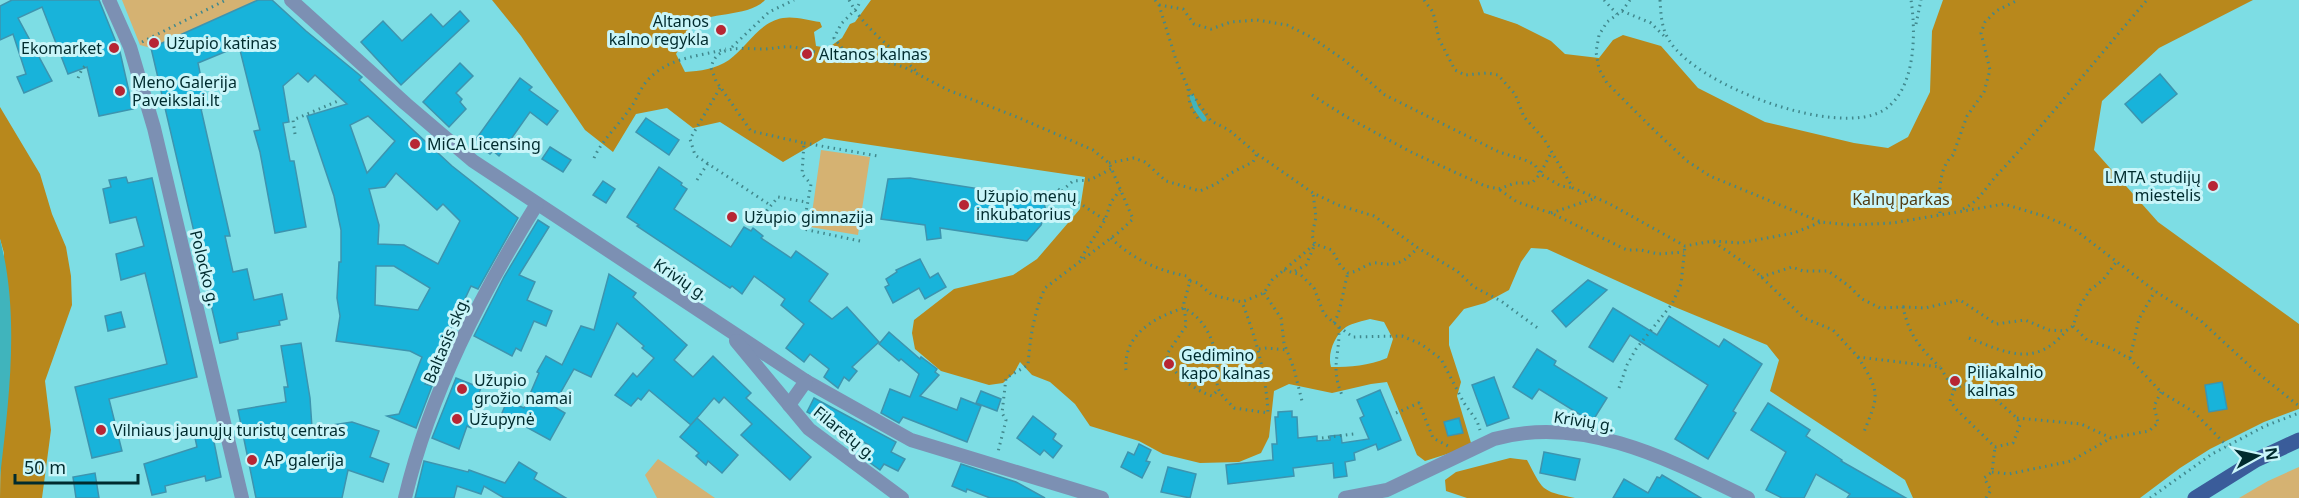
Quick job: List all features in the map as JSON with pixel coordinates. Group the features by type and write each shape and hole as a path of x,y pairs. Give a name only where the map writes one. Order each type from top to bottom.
{"main road":[{"path":"2196,498 2256,460 2299,440"}],"street":[{"name":"Polocko g.","path":"109,0 130,47 154,128 242,498"},
{"name":"Krivių g.","path":"291,0 473,161 806,381 911,440 1102,498"},
{"name":"Baltasis skg.","path":"405,498 420,447 449,370 476,308 537,204"},
{"name":"Filaretų g.","path":"727,330 808,429 902,498"},
{"path":"789,405 806,381"},
{"name":"Krivių g.","path":"1345,498 1387,490 1484,444 1510,435 1554,431 1615,442 1667,458 1748,498"}],"path":[{"path":"130,47 226,0"},
{"path":"794,0 769,12 730,48 716,57 712,63 712,73 751,131 804,144 878,156"},
{"path":"849,0 854,10 876,36 920,75"},
{"path":"861,0 841,24 834,38 842,48 904,67 948,90 1093,150 1109,164 1133,219 1045,288 1034,321 1028,364 1006,378 1002,413 1006,420 994,465"},
{"path":"1155,0 1159,5 1170,46 1188,88 1211,121 1229,130 1257,154 1313,193 1338,205 1374,216 1418,248 1456,271 1474,287 1501,301 1539,330"},
{"path":"1424,0 1433,12 1439,39 1455,70 1465,75 1487,73 1498,75 1515,94 1524,117 1544,139 1573,188"},
{"path":"1604,0 1618,14"},
{"path":"1630,0 1622,11 1608,22 1599,35 1596,52 1599,69 1607,83 1687,161 1710,176 1821,222 1850,225 1892,223 1940,213 2004,204 2048,217 2074,229 2155,291 2201,321 2254,370 2299,406"},
{"path":"1660,0 1661,18 1670,42"},
{"path":"1911,0 1915,26"},
{"path":"1622,11 1651,23 1698,68 1745,94 1819,117 1846,119 1871,115 1884,110 1897,98 1906,81 1921,0"},
{"path":"1940,213 1943,173 1949,158 1953,155 1967,116 1984,92 1990,70 1981,33 1985,22 1996,11 2018,0"},
{"path":"1959,211 1976,202 1987,185 2037,132 2086,70 2147,0"},
{"path":"1159,5 1183,9 1194,24 1211,28 1231,22 1257,20 1287,25 1311,37 1344,60 1385,95 1500,152 1535,165 1540,174 1561,186 1573,188 1594,199 1608,203 1685,246 1713,242 1740,243 1794,233 1821,222"},
{"path":"594,158 631,108 641,88 655,73 669,63 730,48 790,47 827,54 835,53 842,48"},
{"path":"78,78 86,65"},
{"path":"721,88 690,139 695,155 770,205"},
{"path":"1188,88 1190,105 1200,122"},
{"path":"1312,95 1345,116 1412,152 1485,186 1499,189 1516,202 1551,213 1627,250 1658,254 1684,252"},
{"path":"295,134 293,120 338,101"},
{"path":"804,144 802,174 811,184 803,229 860,240"},
{"path":"1499,189 1515,183 1532,183 1540,174 1551,152"},
{"path":"1109,164 1134,158 1145,162 1166,182 1200,191 1252,162 1257,154"},
{"path":"697,180 708,163"},
{"path":"1106,220 1060,190 1073,181 1090,180 1111,169"},
{"path":"1079,261 1106,220 1111,202 1120,190"},
{"path":"1293,272 1306,265 1315,244 1312,235 1316,217 1313,193"},
{"path":"759,220 778,197 806,202"},
{"path":"1551,213 1594,199"},
{"path":"1111,238 1133,256 1155,267 1187,276 1190,281 1198,283 1212,296 1242,302 1264,293 1272,280 1315,244"},
{"path":"1713,242 1753,269 1804,318 1833,330 1858,357 1874,383 1876,403 1863,434"},
{"path":"1315,244 1332,250 1340,265 1348,273"},
{"path":"1619,388 1627,365 1636,349 1672,304 1681,284 1685,246"},
{"path":"1348,273 1356,272 1370,264 1404,261 1418,248"},
{"path":"1969,338 2011,355 2043,351 2055,345 2073,326 2079,307 2090,290 2103,280 2117,261"},
{"path":"1761,277 1791,267 1803,271 1828,271 1862,299 1880,308 1925,308 1959,300 1996,324 2025,320 2049,330 2066,331"},
{"path":"1284,270 1300,275 1314,288 1324,314 1353,337 1402,336 1421,344 1441,358 1464,403 1477,421 1484,444"},
{"path":"1334,323 1339,313 1348,273"},
{"path":"1190,281 1184,308 1186,326 1167,354 1169,364 1193,387 1204,393 1212,396 1219,390"},
{"path":"2130,359 2139,319 2155,291"},
{"path":"1264,293 1281,318 1287,350 1302,401"},
{"path":"1126,370 1125,358 1129,344 1135,336 1150,323 1168,313 1184,308 1194,313 1203,323 1212,342 1219,390 1234,408 1268,413 1267,392 1259,349 1242,302"},
{"path":"1903,307 1907,326 1924,351 1940,367 1954,390"},
{"path":"2073,326 2087,340 2111,348 2130,359 2161,392 2194,412 2227,446"},
{"path":"1340,327 1340,345 1335,375 1342,396"},
{"path":"1259,349 1287,350"},
{"path":"1858,357 1940,367"},
{"path":"1964,384 1983,388 2017,418 2020,426 2013,443 1995,447 1957,410 1950,400 1954,390 1964,384"},
{"path":"1986,498 1991,490 1984,478 1992,472 2009,474 2072,461 2111,438 2149,431 2158,423 2154,406 2161,392"},
{"path":"1396,413 1419,403 1433,438 1450,447 1456,457"},
{"path":"2150,498 2211,454 2265,426 2299,413"},
{"path":"2017,418 2081,424 2111,438"},
{"path":"1322,438 1354,434"},
{"path":"1992,472 1995,447"}],"shaded area":[{"path":"122,0 258,0 151,48 140,45"},
{"path":"821,150 870,157 858,235 810,227"},
{"path":"658,459 715,498 657,498 645,475"},
{"path":"2299,467 2299,498 2239,498 2268,481"}],"green space":[{"name":"Kalnų parkas","path":"492,0 765,0 748,10 708,18 694,25 676,54 685,72 719,66 736,55 767,24 783,18 820,22 822,27 814,32 816,46 828,48 842,38 850,24 855,22 871,0 1479,0 1484,13 1517,24 1551,41 1565,54 1599,58 1613,40 1623,35 1661,46 1698,88 1765,122 1854,143 1888,148 1908,137 1930,92 1932,31 1943,0 2253,0 2159,48 2102,101 2094,150 2158,222 2299,324 2299,409 2264,422 2210,449 2140,498 1913,498 1905,480 1770,391 1779,360 1767,345 1670,305 1547,249 1531,248 1521,262 1509,290 1485,303 1464,309 1449,327 1449,345 1461,382 1457,396 1471,443 1466,448 1425,461 1417,455 1387,382 1332,393 1289,384 1274,391 1269,437 1261,453 1239,462 1200,463 1163,454 1139,441 1090,426 1075,404 1050,382 1032,375 1020,362 1014,373 1003,383 989,385 941,371 915,349 912,333 914,320 954,289 1013,275 1037,259 1080,209 1085,177 824,138 783,162 720,122 693,128 667,108 636,114 613,152 585,130 521,36","holes":["1370,319 1384,322 1393,339 1387,358 1359,366 1331,367 1330,356 1333,345 1338,335 1346,327"]},
{"path":"0,107 40,174 52,214 66,247 71,276 72,305 45,381 51,430 42,498 0,498 4,253 0,239"},
{"path":"1510,458 1527,460 1544,488 1575,498 1467,498 1446,491 1445,480 1456,472"}],"water":[{"path":"0,239 10,297 11,357 0,477"}],"building":[{"path":"12,0 99,0 120,52 133,109 99,116 87,67 68,74 42,7 18,18 52,81 24,93 17,77 26,74 13,34 0,40 0,6"},
{"path":"258,0 272,0 362,77 359,80 452,166 518,218 478,289 471,286 425,384 432,386 416,428 387,416 399,414 422,357 410,351 336,341 340,316 337,298 339,262 341,262 341,230 334,196 307,116 347,104 315,75 308,82 298,73 283,86 289,122 283,123 290,161 294,161 306,227 275,233 254,131 260,130 239,46 198,63 207,107 201,109 230,236 225,236 233,272 247,269 254,300 282,294 287,319 279,321 280,325 237,333 238,339 220,343 151,48","holes":["368,116 395,141 367,173 350,125","396,173 437,210 443,204 460,221 438,264 404,245 378,244 379,225 369,189 385,187","376,266 394,266 430,288 418,310 375,305"]},
{"path":"460,11 469,21 401,85 361,42 383,21 402,41 431,14 443,27"},
{"path":"460,63 473,76 456,93 462,99 460,102 466,109 449,127 423,102"},
{"path":"2160,74 2177,94 2142,123 2125,104"},
{"path":"520,78 532,87 529,90 558,111 547,125 530,112 499,156 493,151 490,154 478,145 480,142 476,139"},
{"path":"646,118 679,140 669,155 636,132"},
{"path":"550,147 571,160 563,172 542,159"},
{"path":"659,167 687,189 674,209 731,247 744,227 751,231 753,228 763,236 761,238 791,258 796,251 828,274 809,301 832,319 847,307 879,342 852,367 857,371 849,381 844,377 838,388 824,377 829,369 810,354 804,362 786,348 804,324 781,305 785,299 754,276 742,294 637,226 639,225 627,217"},
{"path":"126,177 128,183 152,178 197,377 109,399 122,451 92,458 75,387 167,364 145,273 121,280 116,254 144,246 136,217 110,223 103,189 111,187 109,180"},
{"name":"Užupio menų inkubatorius","path":"910,178 1043,199 1046,211 1041,225 1027,241 940,228 941,238 927,240 925,225 881,219 888,179"},
{"path":"603,181 615,189 606,203 593,195"},
{"path":"538,220 549,227 519,275 535,282 527,300 552,311 546,326 534,321 521,351 516,348 512,356 474,336 504,277"},
{"path":"920,259 930,278 938,273 946,287 925,299 919,288 893,303 885,287 889,285 886,279 897,272 896,270"},
{"path":"609,274 636,293 633,297 687,345 674,360 693,377 713,356 751,393 746,398 811,457 790,480 741,435 752,424 724,397 719,403 714,398 691,425 649,390 641,400 638,398 631,406 615,395 633,373 637,377 654,358 642,348 644,346 617,323 591,377 574,369 553,406 565,413 550,440 526,427 527,424 502,413 507,401 524,408 539,373 537,372 546,356 562,365 581,326 594,330"},
{"path":"1588,280 1607,290 1566,327 1552,311"},
{"path":"1613,308 1657,335 1669,316 1719,347 1724,339 1762,364 1733,411 1736,413 1708,459 1675,439 1708,385 1630,335 1613,362 1589,347"},
{"path":"121,312 125,327 108,331 105,316"},
{"path":"889,332 920,359 921,357 937,369 935,372 939,375 920,396 957,410 961,398 981,406 967,442 903,417 899,423 881,413 890,389 910,397 919,374 879,344"},
{"path":"301,343 310,398 312,428 352,422 379,431 370,457 389,464 383,482 348,470 342,498 256,498 238,410 286,402 284,387 288,387 281,346"},
{"path":"1537,349 1556,361 1554,365 1607,398 1592,422 1539,389 1532,399 1513,387"},
{"path":"1494,377 1509,418 1487,426 1472,385"},
{"name":"Užupynė","path":"456,378 481,388 472,410 478,412 471,428 467,426 459,449 432,438"},
{"path":"2222,382 2227,409 2209,412 2205,385"},
{"path":"1380,390 1401,440 1378,450 1376,444 1354,453 1355,460 1345,462 1347,476 1334,478 1333,463 1293,468 1294,476 1228,484 1226,465 1273,460 1272,444 1277,444 1275,417 1278,417 1278,412 1292,411 1292,417 1297,417 1298,438 1317,436 1317,441 1330,440 1330,436 1341,435 1342,443 1369,439 1360,418 1364,416 1357,400"},
{"path":"981,391 1001,399 997,411 976,403"},
{"path":"814,398 896,442 891,452 905,459 898,471 884,464 880,470 861,456 869,445 807,412"},
{"path":"1768,403 1810,430 1806,436 1841,461 1906,498 1847,498 1850,494 1816,474 1804,498 1782,498 1766,490 1786,452 1751,430"},
{"path":"1033,416 1056,434 1053,439 1062,446 1053,458 1044,450 1040,455 1017,438"},
{"path":"697,418 738,455 722,473 708,461 706,465 696,456 699,453 680,437"},
{"path":"1459,418 1463,433 1448,436 1444,422"},
{"path":"211,427 221,477 206,481 205,476 165,486 166,492 152,495 144,464 197,447 194,433"},
{"path":"1139,444 1151,450 1146,461 1150,462 1142,478 1121,467 1128,452 1134,455"},
{"path":"1544,452 1580,459 1575,480 1540,473"},
{"path":"424,461 468,472 469,470 505,483 519,462 537,473 534,479 566,498 504,498 484,486 481,494 457,486 454,498 415,498"},
{"path":"961,464 1016,482 1045,498 990,498 967,489 966,492 952,486"},
{"path":"1168,467 1196,474 1190,498 1161,492"},
{"path":"95,473 99,498 76,498 73,477"},
{"path":"1662,475 1701,498 1613,498 1624,479 1648,493 1657,477 1660,478"}],"waterway":[{"path":"1192,97 1204,119"}],"place":[{"name":"Altanos kalno regykla","path":"721,30"},
{"name":"Užupio katinas","path":"154,43"},
{"name":"Ekomarket","path":"114,48"},
{"name":"Altanos kalnas","path":"807,54"},
{"name":"Meno Galerija Paveikslai.lt","path":"120,91"},
{"name":"MiCA Licensing","path":"415,144"},
{"name":"LMTA studijų miestelis","path":"2213,186"},
{"name":"Užupio menų inkubatorius","path":"964,205"},
{"name":"Užupio gimnazija","path":"732,217"},
{"name":"Gedimino kapo kalnas","path":"1169,364"},
{"name":"Piliakalnio kalnas","path":"1955,381"},
{"name":"Užupio grožio namai","path":"462,389"},
{"name":"Užupynė","path":"457,419"},
{"name":"Vilniaus jaunųjų turistų centras","path":"101,430"},
{"name":"AP galerija","path":"252,460"}]}
